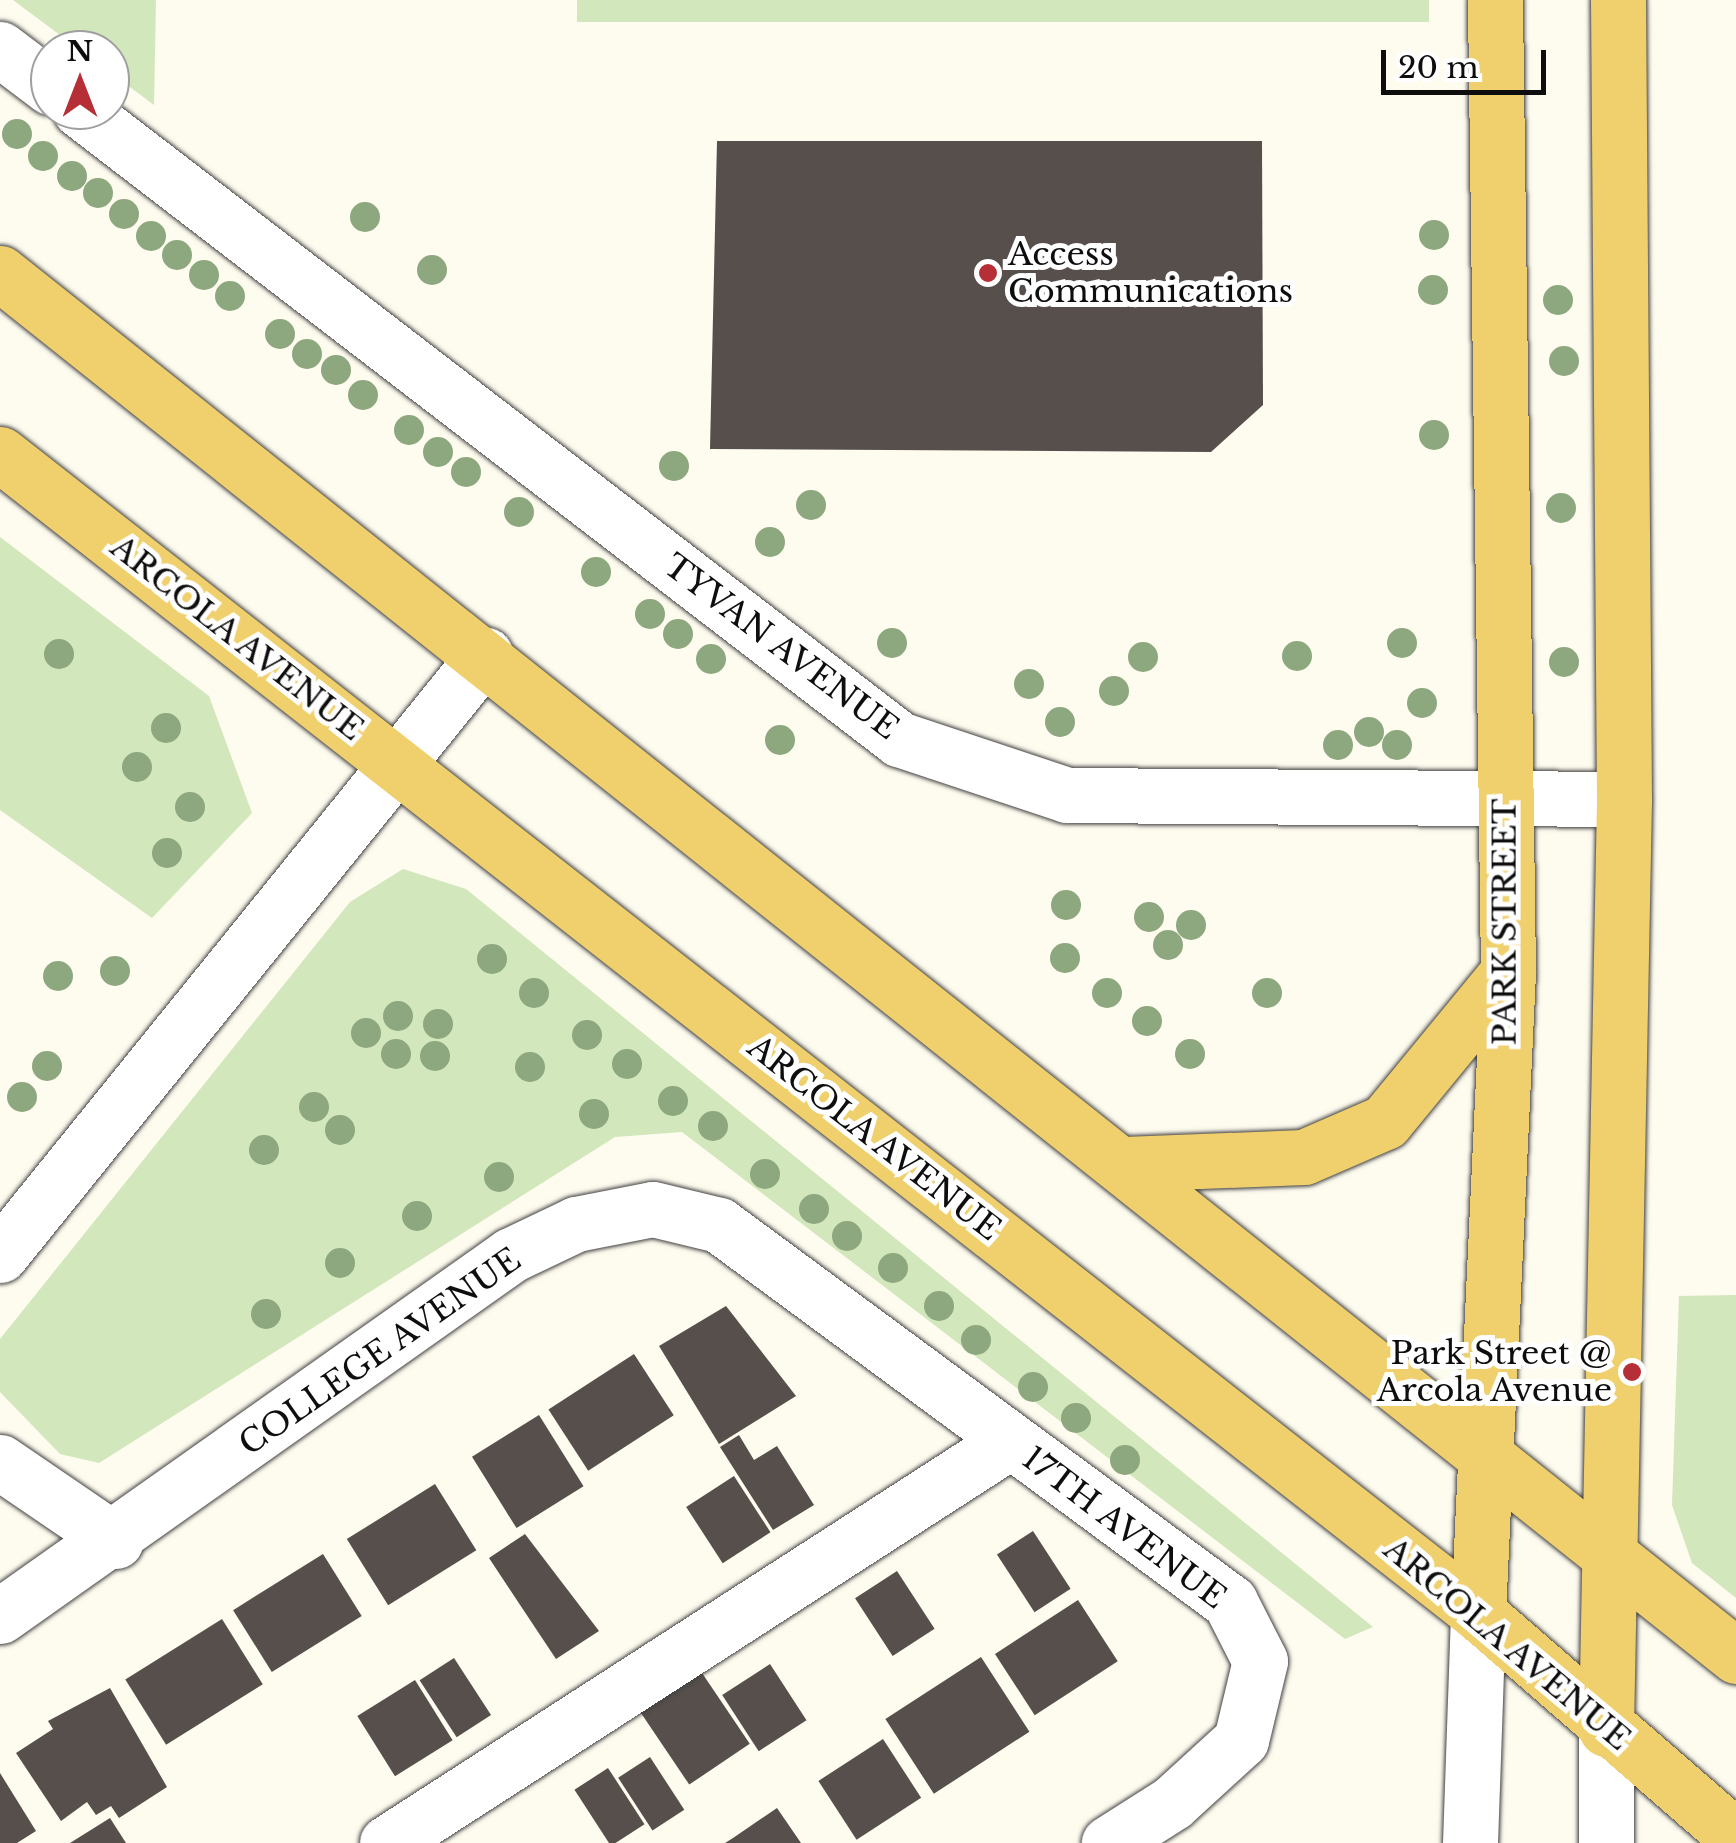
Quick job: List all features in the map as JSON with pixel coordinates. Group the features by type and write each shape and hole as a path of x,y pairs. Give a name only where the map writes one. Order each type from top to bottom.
{"main road":[{"name":"PARK STREET","path":"1478,1614 1508,972 1494,0"},
{"path":"1606,1728 1606,1552 1624,799 1618,0"},
{"path":"0,272 1488,1451 1736,1656"},
{"name":"ARCOLA AVENUE","path":"0,454 398,762 1478,1614 1736,1837"},
{"path":"1124,1164 1304,1156 1385,1122 1508,972"}],"street":[{"path":"0,49 30,72"},
{"name":"TYVAN AVENUE","path":"106,130 899,739 1067,795 1506,802 1624,799"},
{"path":"0,1255 485,655"},
{"name":"COLLEGE AVENUE","path":"0,1616 116,1540 511,1255 576,1224 653,1209 719,1225 1009,1442"},
{"path":"386,1843 1009,1442"},
{"name":"17TH AVENUE","path":"1009,1442 1230,1602 1260,1661 1241,1740 1172,1803 1109,1843"},
{"path":"0,1462 116,1540"},
{"name":"PARK STREET","path":"1470,1843 1478,1614"},
{"path":"1606,1728 1606,1843"}],"green space":[{"path":"13,0 156,0 154,105 130,87 130,30 53,30"},
{"path":"577,0 1429,0 1429,22 577,22"},
{"path":"0,537 209,696 252,813 152,918 0,810"},
{"path":"403,869 466,889 1373,1627 1345,1639 682,1132 615,1137 99,1463 60,1454 0,1392 0,1339 350,902"},
{"path":"1736,1295 1736,1598 1692,1563 1672,1505 1679,1296"}],"building":[{"name":"Access Communications","path":"717,141 1262,141 1263,405 1211,452 710,449"},
{"path":"726,1306 796,1396 719,1444 659,1346"},
{"path":"634,1354 674,1415 588,1471 548,1410"},
{"path":"539,1415 584,1486 517,1528 472,1457"},
{"path":"739,1435 754,1460 777,1446 814,1505 773,1530 720,1447"},
{"path":"734,1476 770,1532 723,1563 686,1507"},
{"path":"435,1484 476,1550 388,1605 347,1539"},
{"path":"1033,1531 1071,1589 1035,1612 997,1554"},
{"path":"525,1534 599,1631 556,1659 489,1558"},
{"path":"323,1554 362,1616 272,1672 233,1610"},
{"path":"897,1571 935,1629 893,1656 855,1598"},
{"path":"1078,1600 1118,1661 1035,1715 995,1654"},
{"path":"222,1619 263,1684 166,1745 125,1679"},
{"path":"981,1657 1029,1732 934,1794 885,1719"},
{"path":"454,1658 491,1715 457,1737 420,1680"},
{"path":"770,1664 806,1720 759,1751 722,1695"},
{"path":"700,1670 750,1744 689,1785 639,1711"},
{"path":"415,1680 453,1740 395,1776 357,1716"},
{"path":"110,1688 167,1787 119,1818 111,1806 96,1815 87,1802 61,1821 16,1753 53,1729 48,1721"},
{"path":"883,1739 921,1798 857,1840 818,1781"},
{"path":"650,1757 684,1810 652,1831 618,1778"},
{"path":"608,1768 644,1824 616,1843 609,1843 574,1790"},
{"path":"0,1773 36,1831 17,1843 0,1843"},
{"path":"777,1808 801,1843 725,1843 733,1838"},
{"path":"110,1818 126,1843 70,1843"}],"place":[{"name":"Access Communications","path":"988,273"},
{"name":"Park Street @ Arcola Avenue","path":"1632,1372"}]}
